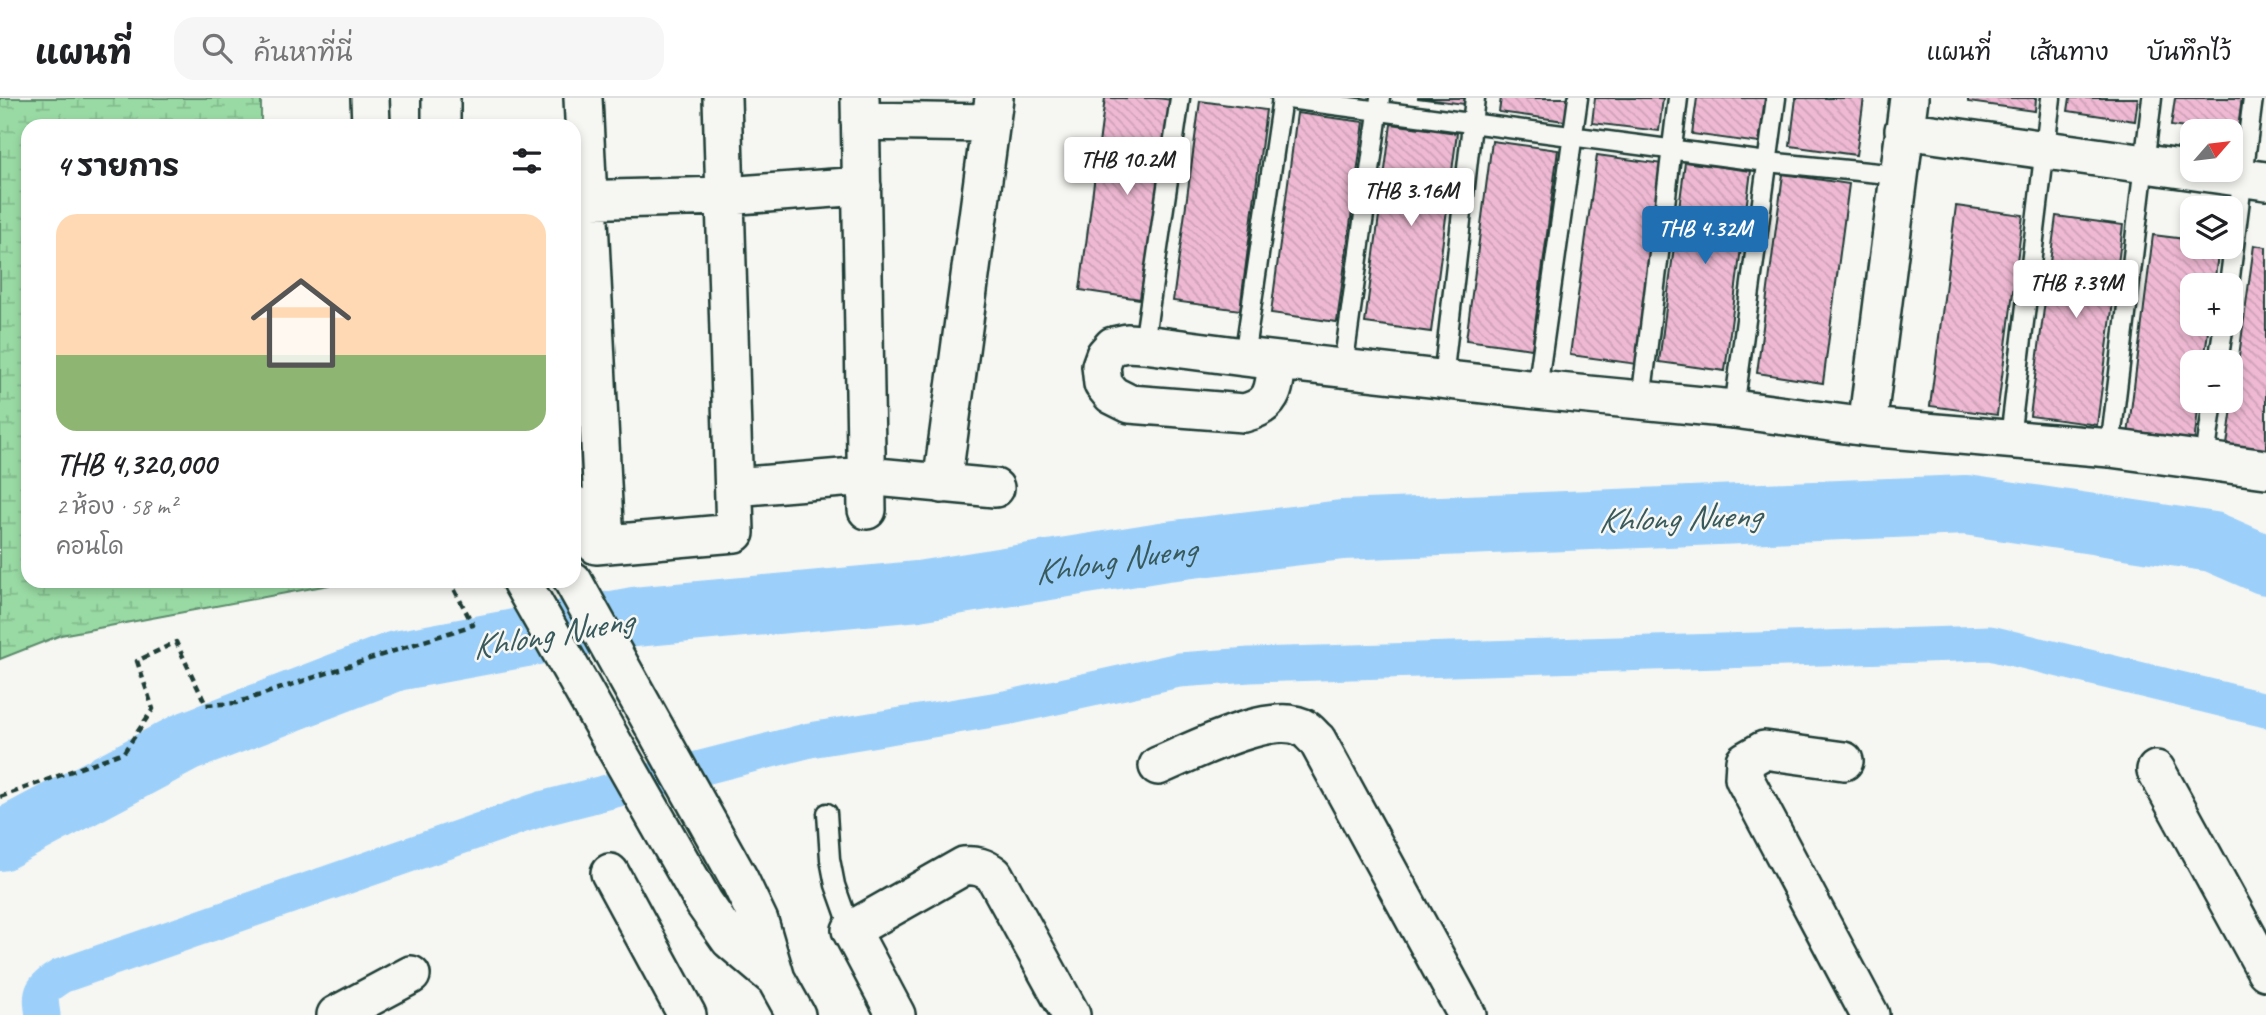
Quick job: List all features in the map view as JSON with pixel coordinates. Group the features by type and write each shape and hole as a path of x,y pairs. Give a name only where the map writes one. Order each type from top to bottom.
{"street":[{"path":"370,98 371,119"},
{"path":"441,98 441,119"},
{"path":"581,166 583,98"},
{"path":"581,518 596,545 735,533 722,98"},
{"path":"866,493 860,109 992,111 942,484"},
{"path":"1867,427 1906,114 2044,150 2255,179"},
{"path":"581,200 725,196 862,186"},
{"path":"581,214 605,544"},
{"path":"1260,359 1274,390 1257,410 1244,413 1130,404 1112,394 1103,384 1101,366 1105,355 1113,346 1144,344 1537,390 1734,408 1867,427 2110,448 2266,469"},
{"path":"734,487 866,493 942,484 995,488"},
{"path":"525,588 704,903 730,940 776,979"},
{"path":"577,588 739,879 759,921 776,979 796,1015"},
{"path":"1158,766 1263,725 1286,723 1304,727 1317,740 1467,1015"},
{"path":"1844,761 1764,750 1745,761 1744,778 1870,1015"},
{"path":"2156,770 2266,971"},
{"path":"896,1015 851,930 964,866 980,867 993,875 1071,1015"},
{"path":"610,873 687,1015"},
{"path":"336,1015 411,975"}],"lane":[{"path":"1144,344 1180,98"},
{"path":"1260,359 1282,98 1379,104 1471,123 1573,137 1767,162 1898,175"},
{"path":"1443,379 1475,98"},
{"path":"1537,390 1578,98"},
{"path":"1641,401 1678,98"},
{"path":"1734,408 1776,98"},
{"path":"2010,438 2051,98"},
{"path":"2110,448 2152,98"},
{"path":"2232,273 2255,179 2253,98"},
{"path":"1343,368 1379,104"},
{"path":"2205,460 2211,413"},
{"path":"827,813 835,885 851,930"}],"path":[{"path":"0,797 124,752 153,709 137,661 176,642 206,705 236,704 473,625 454,588"}],"green space":[{"path":"0,98 261,98 261,119 21,119 21,588 313,588 61,635 0,659"}],"building":[{"path":"1105,98 1173,100 1147,300 1080,290"},
{"path":"1417,98 1465,98 1464,104"},
{"path":"1501,98 1568,98 1565,121 1499,112"},
{"path":"1595,98 1663,98 1659,131 1592,123"},
{"path":"1697,98 1765,98 1759,143 1692,134"},
{"path":"1796,98 1864,98 1856,155 1790,146"},
{"path":"1968,98 2036,98 2035,111 1968,102"},
{"path":"2070,98 2138,98 2135,121 2068,111"},
{"path":"2175,98 2242,98 2239,119 2180,119 2180,127 2171,126"},
{"path":"1200,101 1266,110 1240,310 1173,301"},
{"path":"1297,113 1364,122 1337,322 1271,313"},
{"path":"1391,124 1457,133 1431,332 1365,323"},
{"path":"1492,141 1558,150 1532,349 1466,340"},
{"path":"1597,155 1663,164 1637,364 1570,355"},
{"path":"1685,162 1751,171 1725,371 1659,362"},
{"path":"1783,174 1849,184 1823,383 1757,373"},
{"path":"1956,206 2023,215 1997,415 1930,406"},
{"path":"2056,216 2123,225 2097,425 2030,416"},
{"path":"2153,235 2180,238 2180,259 2217,259 2216,273 2180,273 2180,336 2207,336 2206,350 2180,350 2180,413 2198,413 2194,444 2128,435"},
{"path":"2254,245 2266,247 2266,450 2227,445 2231,413 2243,413 2243,350 2240,350"}],"waterway":[{"name":"Khlong Nueng","path":"0,841 186,742 396,661 634,617 918,591 1167,551 1342,530 1966,505 2213,542 2266,565"},
{"path":"43,1015 43,991 61,976 541,809 810,740 1011,707 1179,670 1250,665 1990,643 2266,710"}]}
